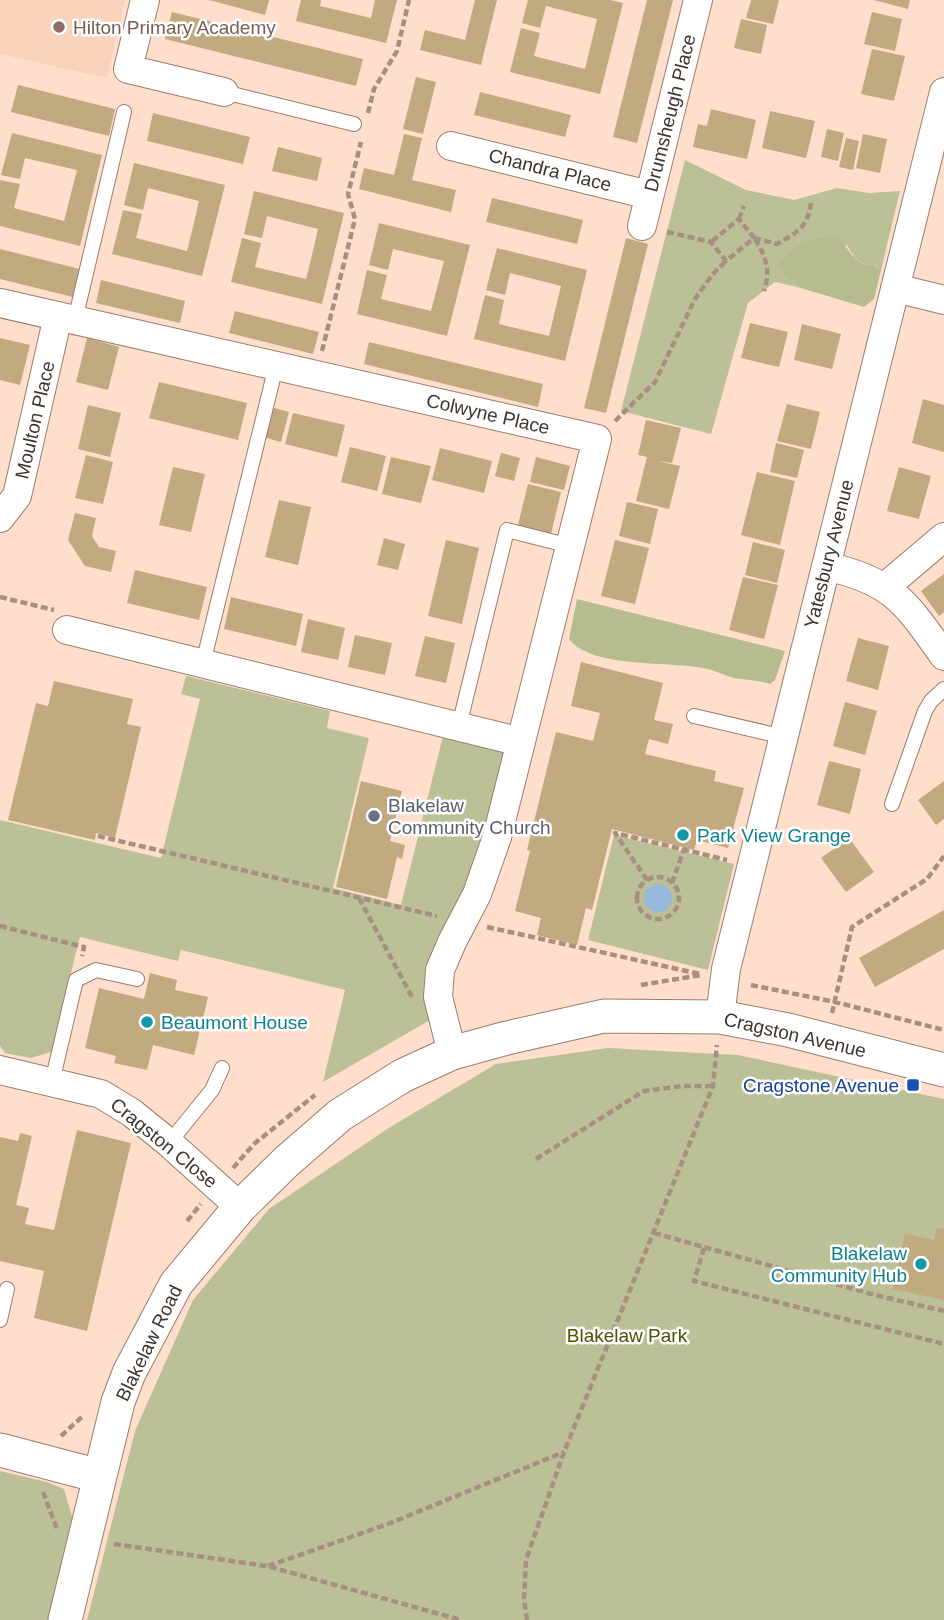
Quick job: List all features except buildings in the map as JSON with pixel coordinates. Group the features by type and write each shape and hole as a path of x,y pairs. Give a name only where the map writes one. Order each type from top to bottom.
{"street":[{"path":"145,0 128,69 224,92"},
{"name":"Drumsheugh Place","path":"642,226 698,0"},
{"name":"Yatesbury Avenue","path":"720,1017 725,979 752,866 944,92"},
{"name":"Chandra Place","path":"450,146 649,195"},
{"path":"895,288 944,300"},
{"path":"0,303 66,318"},
{"name":"Colwyne Place","path":"66,318 597,439"},
{"name":"Moulton Place","path":"0,518 17,496 66,318"},
{"path":"452,1053 438,997 440,970 477,894 497,837 597,439"},
{"path":"886,587 944,537"},
{"path":"826,566 860,574 886,587 904,602 944,656"},
{"path":"67,630 521,742"},
{"name":"Cragston Avenue","path":"402,1076 452,1053 604,1016 720,1017 788,1030 944,1070"},
{"name":"Cragston Close","path":"0,1070 101,1094 132,1113 229,1196"},
{"name":"Blakelaw Road","path":"65,1620 118,1402 129,1373 176,1284 229,1196 286,1162 340,1115 402,1076"},
{"path":"0,1450 99,1476"}],"lane":[{"path":"224,92 354,124"},
{"path":"66,318 124,112"},
{"path":"202,663 276,366"},
{"path":"459,726 507,530 570,546"},
{"path":"892,804 925,711 944,689"},
{"path":"694,716 784,737"},
{"path":"52,1082 76,980 96,970 137,979"},
{"path":"169,1143 212,1090 222,1068"},
{"path":"0,1320 7,1289"}],"path":[{"path":"368,114 374,89 397,51 409,0"},
{"path":"316,375 355,219 348,194 361,140"},
{"path":"754,238 777,244 800,230 808,220 811,203"},
{"path":"711,242 739,219 744,206"},
{"path":"739,219 767,258 764,291"},
{"path":"642,226 711,242 726,261"},
{"path":"597,439 655,382 695,299 712,275 754,238"},
{"path":"0,597 63,612 67,630"},
{"path":"647,880 615,833 752,866"},
{"path":"98,836 462,922 705,975 628,987"},
{"path":"672,883 684,849"},
{"path":"826,1040 852,927 927,878 944,856"},
{"path":"659,877 672,883 679,895 676,909 669,916 660,919 643,913 636,896 647,880 659,877"},
{"path":"359,898 417,1007"},
{"path":"0,926 84,947 76,980"},
{"path":"725,979 835,1002 944,1030"},
{"path":"527,1620 523,1600 526,1560 564,1452 713,1086 720,1017"},
{"path":"536,1158 644,1091 713,1086"},
{"path":"179,1231 229,1196 254,1144 317,1093"},
{"path":"654,1233 944,1311"},
{"path":"704,1248 694,1281 944,1344"},
{"path":"86,1408 81,1420 50,1446 43,1492 58,1531 116,1544 267,1566 461,1620"},
{"path":"267,1566 388,1524 564,1452"}],"shaded area":[{"name":"Hilton Primary Academy","path":"0,0 125,0 107,78 0,54"}],"green space":[{"path":"685,160 746,190 794,200 837,188 869,193 900,191 881,270 875,265 858,260 847,245 786,278 801,288 775,282 748,303 711,434 621,411"},
{"path":"836,236 857,260 881,270 874,299 864,307 801,288 786,278 778,265 803,243"},
{"path":"577,599 785,651 775,680 770,684 734,678 693,666 614,660 596,656 580,649 569,639"},
{"path":"186,676 330,711 327,728 369,738 333,888 401,905 443,736 500,749 510,763 430,1020 323,1082 345,990 181,950 178,961 80,937 51,1052 31,1058 5,1053 0,1046 0,820 161,858 200,699 181,694"},
{"path":"614,835 734,864 708,970 588,940"},
{"name":"Blakelaw Park","path":"608,1048 738,1055 944,1099 944,1620 87,1620 135,1431 193,1300 269,1209 387,1129 496,1064"},
{"path":"0,1471 47,1482 64,1489 73,1520 49,1620 0,1620"}],"water":[{"path":"658,884 668,888 672,898 668,908 658,912 648,908 644,898 648,888"}],"place":[{"name":"Hilton Primary Academy","path":"59,27"},
{"name":"Blakelaw Community Church","path":"374,816"},
{"name":"Park View Grange","path":"683,835"},
{"name":"Beaumont House","path":"147,1022"},
{"name":"Cragstone Avenue","path":"913,1085"},
{"name":"Blakelaw Community Hub","path":"921,1264"}]}
